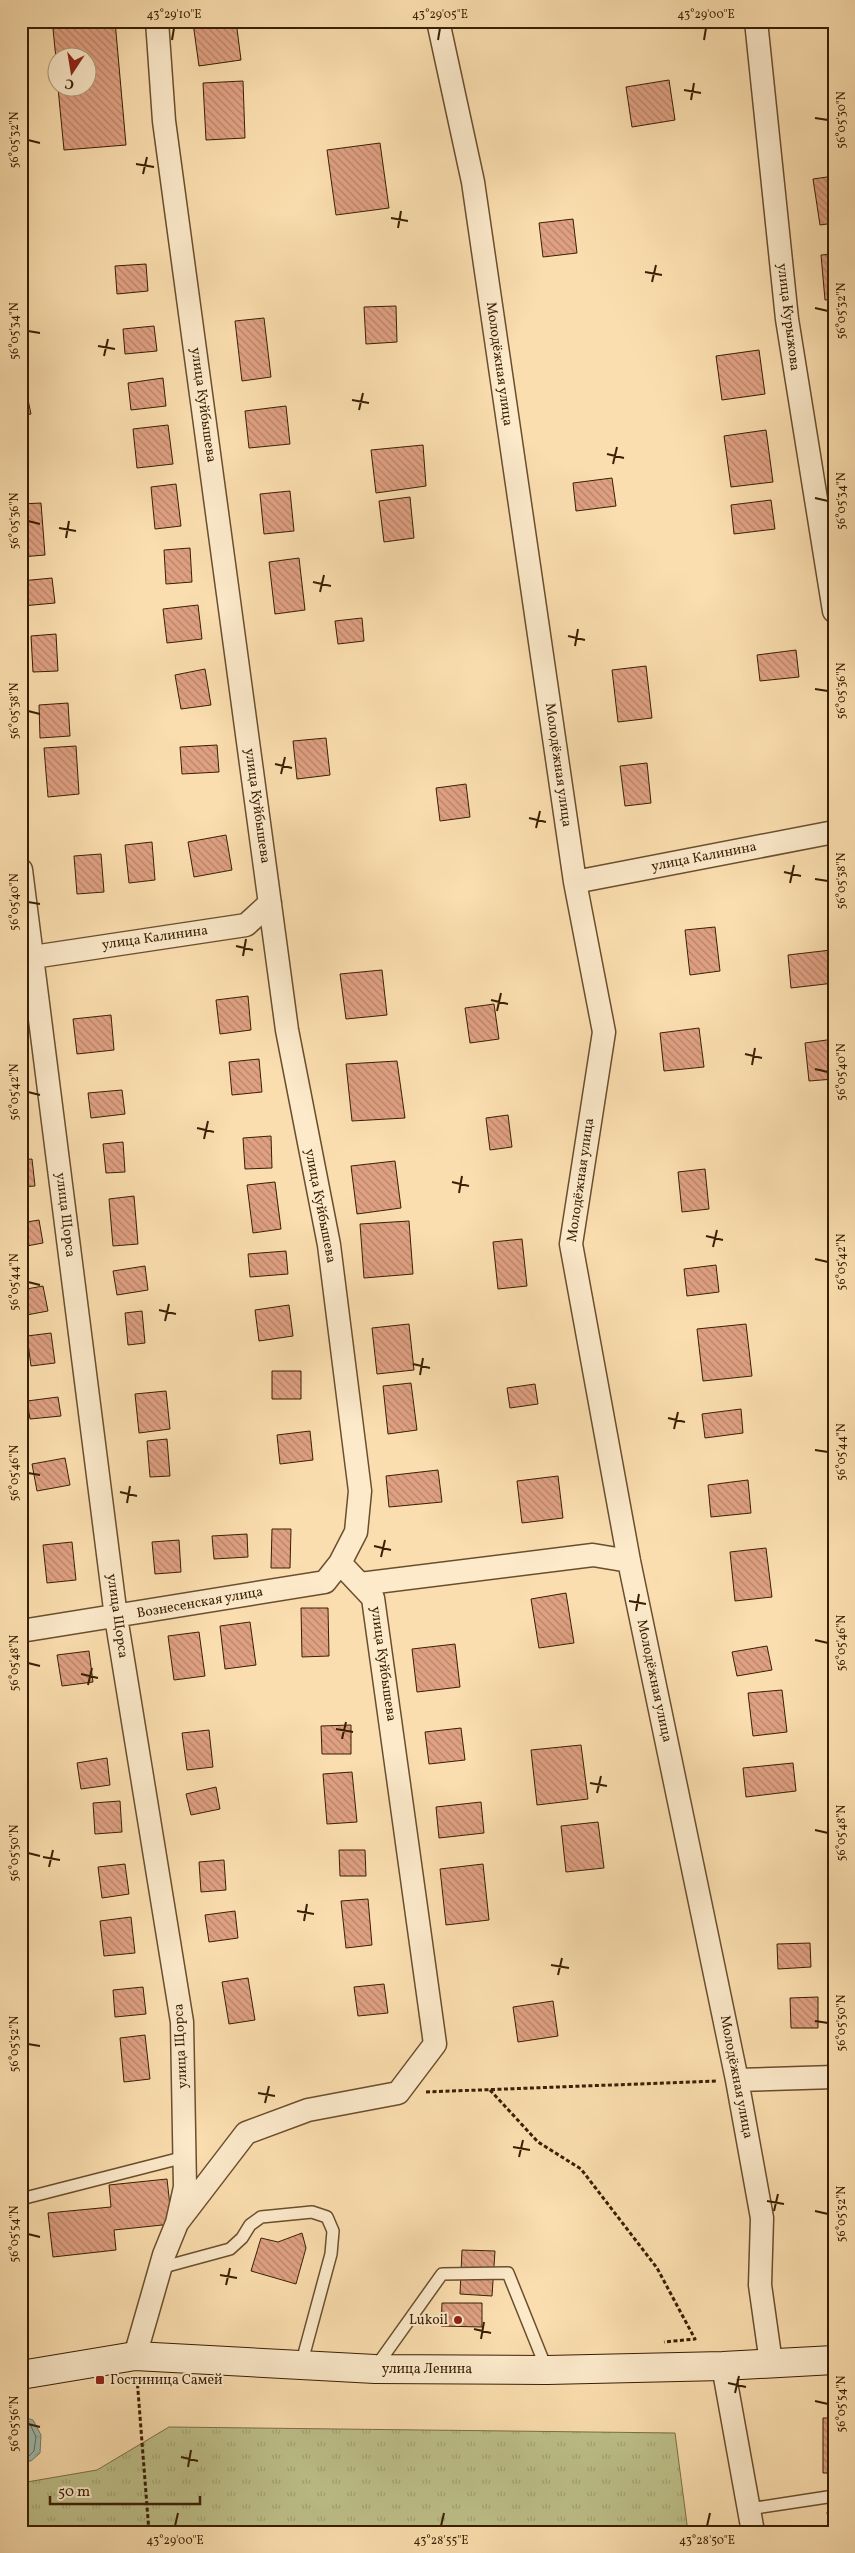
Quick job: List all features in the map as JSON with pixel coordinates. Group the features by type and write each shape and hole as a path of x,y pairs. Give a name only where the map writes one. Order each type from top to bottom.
{"street":[{"name":"улица Куйбышева","path":"157,21 166,131 287,1030 328,1245 360,1491 356,1532 340,1563 374,1598 435,2044 398,2093"},
{"name":"Молодёжная улица","path":"438,21 473,182 575,882 604,1032 571,1244 629,1561 737,2080 762,2218 760,2285 772,2363"},
{"name":"улица Курыжова","path":"756,21 787,319 834,611"},
{"name":"улица Калинина","path":"575,882 834,832"},
{"name":"улица Щорса","path":"21,870 116,1617 182,2022 185,2187 177,2224 160,2268 135,2356"},
{"name":"улица Калинина","path":"33,956 246,925 270,903"},
{"path":"360,1584 593,1555 629,1561"},
{"name":"Вознесенская улица","path":"21,1631 324,1582 340,1563"},
{"path":"737,2080 834,2077"},
{"path":"177,2224 246,2133 308,2110 398,2093"},
{"name":"улица Ленина","path":"21,2375 135,2356 375,2369 547,2370 723,2366 834,2360"},
{"path":"723,2366 752,2532"}],"lane":[{"path":"21,2199 185,2157"},
{"path":"160,2268 230,2249 242,2238 250,2225 262,2218 312,2212 327,2217 334,2231 331,2254 301,2365"},
{"path":"375,2369 442,2274 508,2273 547,2370"},
{"path":"749,2509 834,2496"}],"path":[{"path":"398,2093 737,2080"},
{"path":"490,2090 538,2142 581,2169 657,2268 694,2339 659,2342"},
{"path":"135,2356 149,2532"}],"green space":[{"path":"169,2427 675,2433 688,2532 21,2532 21,2483 97,2470"}],"water":[{"path":"21,2416 33,2420 41,2435 40,2453 31,2461 21,2461"}],"building":[{"path":"64,21 115,21 126,145 64,150 59,98 98,98 98,48 55,48 53,29 64,26"},
{"path":"236,21 241,60 199,66 193,23"},
{"path":"671,21 705,21 705,23 672,27"},
{"path":"669,80 675,120 632,127 626,87"},
{"path":"243,81 245,138 206,140 203,83"},
{"path":"24,109 28,142 21,142 21,110"},
{"path":"380,143 389,208 336,215 327,150"},
{"path":"834,176 834,223 820,225 813,179"},
{"path":"573,219 577,253 543,257 539,223"},
{"path":"834,254 834,299 825,300 821,255"},
{"path":"146,264 148,291 117,294 115,266"},
{"path":"396,306 397,342 366,344 364,307"},
{"path":"264,318 271,377 242,381 235,321"},
{"path":"154,326 157,351 125,354 123,329"},
{"path":"759,350 765,394 722,400 716,356"},
{"path":"163,378 166,406 131,410 128,383"},
{"path":"27,395 31,414 21,416 21,396"},
{"path":"286,406 290,444 249,448 245,411"},
{"path":"168,425 173,464 137,468 133,429"},
{"path":"766,430 773,482 731,487 724,436"},
{"path":"423,445 426,486 376,493 371,450"},
{"path":"612,478 616,506 576,511 573,483"},
{"path":"176,484 181,526 155,529 151,487"},
{"path":"290,491 294,531 264,534 260,494"},
{"path":"410,497 414,538 384,542 379,501"},
{"path":"771,500 775,529 734,534 731,505"},
{"path":"41,503 45,555 21,557 21,504"},
{"path":"190,548 192,582 166,584 164,550"},
{"path":"299,558 305,610 275,614 269,562"},
{"path":"52,578 55,603 22,606 21,581"},
{"path":"198,605 202,639 167,643 163,609"},
{"path":"362,618 364,641 338,644 335,621"},
{"path":"56,634 58,671 33,672 31,636"},
{"path":"796,650 799,677 760,681 757,655"},
{"path":"646,666 652,718 618,722 612,670"},
{"path":"205,669 211,705 181,709 175,675"},
{"path":"68,703 70,736 40,738 39,705"},
{"path":"326,738 330,775 297,779 293,741"},
{"path":"217,745 219,772 182,774 180,747"},
{"path":"76,746 79,794 48,797 44,748"},
{"path":"647,763 651,803 625,806 620,766"},
{"path":"466,784 470,817 440,821 436,788"},
{"path":"226,835 232,870 194,877 188,842"},
{"path":"152,842 155,880 129,883 125,845"},
{"path":"101,854 104,892 77,894 74,856"},
{"path":"715,927 720,971 690,975 685,930"},
{"path":"831,950 834,983 791,988 788,955"},
{"path":"382,970 387,1015 346,1019 340,974"},
{"path":"248,996 251,1030 220,1034 216,1000"},
{"path":"494,1004 499,1039 470,1043 465,1008"},
{"path":"111,1015 114,1050 77,1054 73,1019"},
{"path":"699,1028 704,1067 664,1071 660,1033"},
{"path":"834,1039 834,1079 809,1081 805,1043"},
{"path":"259,1059 262,1092 232,1095 229,1062"},
{"path":"397,1061 405,1118 352,1121 346,1064"},
{"path":"122,1090 125,1114 91,1118 88,1093"},
{"path":"508,1115 512,1147 490,1150 486,1118"},
{"path":"271,1136 272,1168 245,1169 243,1138"},
{"path":"123,1142 125,1172 106,1173 103,1144"},
{"path":"32,1159 35,1186 21,1187 21,1160"},
{"path":"395,1161 401,1208 357,1214 351,1166"},
{"path":"705,1169 709,1209 682,1212 678,1172"},
{"path":"275,1182 281,1229 253,1233 247,1185"},
{"path":"134,1196 138,1244 113,1246 109,1199"},
{"path":"39,1220 43,1243 21,1247 21,1223"},
{"path":"409,1221 413,1274 364,1278 360,1224"},
{"path":"522,1239 527,1286 498,1289 493,1242"},
{"path":"286,1251 288,1274 250,1277 248,1254"},
{"path":"716,1265 719,1292 687,1296 684,1269"},
{"path":"145,1266 148,1290 117,1295 113,1271"},
{"path":"43,1286 48,1311 21,1316 21,1290"},
{"path":"289,1305 293,1336 259,1341 255,1310"},
{"path":"142,1311 145,1343 128,1345 125,1313"},
{"path":"409,1324 414,1370 377,1374 372,1328"},
{"path":"746,1324 752,1376 703,1381 697,1329"},
{"path":"51,1333 55,1363 31,1366 27,1336"},
{"path":"272,1371 301,1371 301,1399 272,1399"},
{"path":"411,1383 417,1430 388,1434 383,1386"},
{"path":"535,1384 538,1404 510,1408 507,1388"},
{"path":"166,1391 170,1429 139,1433 135,1394"},
{"path":"58,1397 61,1416 30,1419 27,1401"},
{"path":"741,1409 743,1433 705,1438 702,1414"},
{"path":"310,1431 313,1460 280,1464 277,1435"},
{"path":"167,1439 170,1476 150,1477 147,1441"},
{"path":"65,1458 70,1485 37,1491 32,1464"},
{"path":"438,1470 442,1502 389,1507 386,1476"},
{"path":"558,1476 563,1518 522,1523 517,1481"},
{"path":"748,1480 751,1513 711,1517 708,1485"},
{"path":"272,1529 291,1529 290,1568 271,1568"},
{"path":"247,1534 248,1557 214,1559 212,1536"},
{"path":"179,1540 181,1572 155,1574 152,1542"},
{"path":"72,1542 76,1580 47,1583 43,1545"},
{"path":"766,1548 772,1597 735,1601 730,1552"},
{"path":"566,1593 574,1643 539,1648 531,1599"},
{"path":"301,1608 328,1608 329,1656 302,1657"},
{"path":"250,1622 256,1665 225,1669 220,1626"},
{"path":"199,1632 205,1676 174,1680 168,1636"},
{"path":"455,1644 460,1687 417,1692 412,1649"},
{"path":"767,1646 772,1670 737,1676 732,1652"},
{"path":"89,1651 93,1682 62,1686 57,1655"},
{"path":"21,1669 25,1693 21,1694"},
{"path":"782,1690 787,1732 753,1736 748,1693"},
{"path":"351,1725 351,1754 322,1754 321,1726"},
{"path":"461,1728 465,1760 429,1764 425,1732"},
{"path":"209,1730 213,1767 187,1770 182,1733"},
{"path":"581,1745 588,1799 537,1805 531,1750"},
{"path":"107,1758 110,1785 81,1789 77,1763"},
{"path":"793,1763 796,1791 746,1797 743,1768"},
{"path":"352,1772 357,1822 327,1824 323,1774"},
{"path":"216,1787 220,1809 191,1815 186,1794"},
{"path":"120,1801 122,1832 95,1834 93,1803"},
{"path":"481,1802 484,1833 439,1838 436,1807"},
{"path":"598,1822 604,1868 566,1872 561,1826"},
{"path":"339,1850 365,1850 366,1876 340,1876"},
{"path":"224,1860 226,1890 201,1892 199,1862"},
{"path":"125,1864 129,1894 102,1898 98,1867"},
{"path":"483,1864 489,1920 446,1925 440,1869"},
{"path":"368,1899 372,1945 346,1948 341,1901"},
{"path":"235,1911 238,1938 209,1942 205,1915"},
{"path":"131,1917 135,1953 104,1956 100,1921"},
{"path":"810,1943 811,1967 778,1969 777,1944"},
{"path":"248,1978 255,2020 229,2024 222,1982"},
{"path":"384,1984 388,2013 358,2016 354,1987"},
{"path":"143,1987 146,2014 115,2017 113,1990"},
{"path":"818,1997 818,2028 791,2028 790,1998"},
{"path":"553,2001 558,2036 518,2042 513,2007"},
{"path":"145,2035 150,2079 124,2082 120,2038"},
{"path":"167,2179 172,2224 114,2230 116,2250 53,2257 48,2213 111,2207 109,2185"},
{"path":"302,2233 306,2248 296,2284 251,2271 261,2238 278,2242"},
{"path":"462,2250 495,2251 492,2296 460,2294"},
{"path":"442,2303 482,2303 482,2327 441,2326"},
{"path":"823,2418 834,2418 834,2473 823,2473"},
{"path":"834,2511 834,2532 830,2532 827,2512"}],"place":[{"name":"Lukoil","path":"458,2320"},
{"name":"Гостиница Самей","path":"100,2380"}]}
